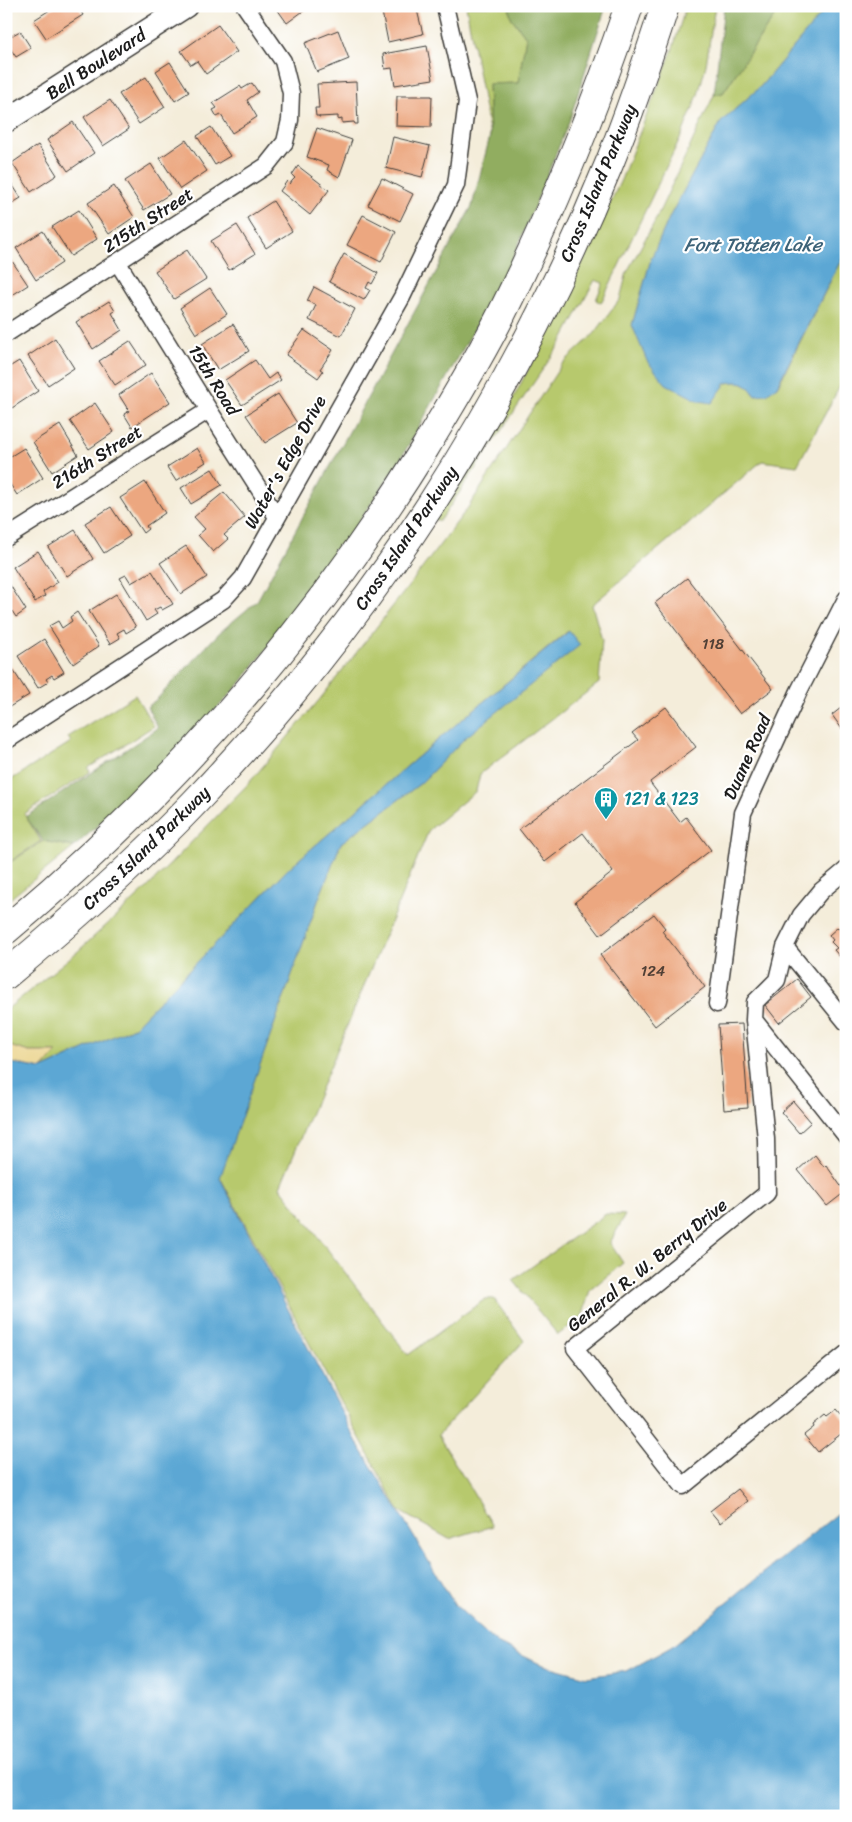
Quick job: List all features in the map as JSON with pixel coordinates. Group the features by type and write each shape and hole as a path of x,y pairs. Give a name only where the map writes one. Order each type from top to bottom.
{"highway":[{"path":"546,220 611,6"},
{"name":"Cross Island Parkway","path":"6,930 99,848 167,780 265,671 336,582 395,495 466,380 500,317 546,220 580,142 628,6"},
{"name":"Cross Island Parkway","path":"6,975 117,878 194,803 293,692 359,608 421,521 477,430 529,337 566,263 610,163 666,6"},
{"path":"646,65 674,6"}],"street":[{"name":"Bell Boulevard","path":"6,121 186,6"},
{"name":"215th Street","path":"6,334 266,166 285,142 290,120 291,93 283,61 245,6"},
{"name":"Water's Edge Drive","path":"6,741 223,600 243,578 402,297 456,184 467,101 446,6"},
{"name":"15th Road","path":"118,263 208,410 277,517"},
{"name":"216th Street","path":"6,538 208,410"},
{"name":"Duane Road","path":"717,1004 743,813 799,691 846,599"},
{"path":"846,870 821,892 801,915 785,946 778,980 755,1002 754,1020 846,1136"},
{"path":"785,946 846,1022"},
{"name":"General R. W. Berry Drive","path":"754,1020 766,1139 767,1193 575,1348 683,1486 846,1354"}],"green space":[{"path":"466,6 509,6 511,17 526,37 518,83 488,84 490,136"},
{"path":"509,6 606,6 569,122 509,268 400,460 324,575 238,686 154,775 74,847 43,841 26,817 158,728 147,707 157,699 219,633 257,601 472,206 490,136 488,84 518,83 526,37 511,17"},
{"path":"686,6 715,6 706,65 698,95 683,132 601,303 596,300 603,283 595,280 562,341 440,521 433,519 485,435 505,414 572,285 621,180 672,51"},
{"path":"724,6 781,6 723,93 714,95"},
{"path":"781,6 828,6 761,86 721,122 670,216 651,259 632,325 712,403 725,383 743,383 755,395 778,386 846,250 846,375 797,466 762,461 592,605 602,640 599,683 480,774 476,791 429,830 280,1187 408,1355 485,1299 494,1299 524,1341 438,1435 493,1526 449,1539 399,1511 220,1177 319,898 341,843 421,783 568,631 289,868 134,1027 42,1069 57,1052 29,1052 6,1045 6,1035 9,1032 6,1033 6,1010 77,952 144,891 248,784 320,699 411,583 467,509 562,364 595,333 620,299 627,272 654,223 714,95 723,93"},
{"path":"135,695 154,726 88,768 90,772 24,814 41,841 6,864 6,783 71,742 68,737"},
{"path":"43,841 74,847 6,902 6,865"},
{"path":"606,1214 625,1215 610,1243 623,1263 590,1290 582,1317 558,1335 513,1280"}],"sand":[{"path":"6,1045 29,1052 57,1052 42,1069 6,1062"}],"water":[{"name":"Fort Totten Lake","path":"828,6 846,6 846,250 777,386 767,394 755,395 743,383 726,383 712,403 699,401 666,384 647,361 632,325 651,259 670,216 721,122 761,86"},
{"path":"569,631 580,645 465,738 421,783 341,843 319,898 220,1178 358,1444 455,1605 497,1643 540,1664 587,1677 627,1671 671,1647 846,1507 846,1816 6,1816 6,1062 42,1069 134,1027 289,868 447,732"}],"building":[{"path":"56,6 78,6 83,15 46,38 34,20"},
{"path":"275,6 310,6 287,23"},
{"path":"416,6 423,34 388,42 382,12"},
{"path":"218,25 237,52 206,74 197,61 191,65 181,51"},
{"path":"6,29 11,36 20,31 31,48 16,57 6,42"},
{"path":"338,30 349,59 317,72 305,43"},
{"path":"427,46 433,79 395,85 392,68 385,69 383,54"},
{"path":"170,62 189,92 175,101 156,71"},
{"path":"146,77 165,107 139,124 119,94"},
{"path":"356,82 358,124 354,122 342,123 342,119 338,120 338,116 316,116 315,108 319,108 317,84"},
{"path":"252,83 258,92 247,100 257,117 232,133 221,115 217,117 213,110 217,108 213,103 240,86 242,89"},
{"path":"397,96 432,96 431,127 396,126"},
{"path":"110,100 129,129 103,146 84,117"},
{"path":"73,122 94,153 68,171 47,140"},
{"path":"211,127 230,156 215,165 197,136"},
{"path":"317,128 352,140 339,177 327,170 329,165 307,157"},
{"path":"393,137 430,146 422,177 386,168"},
{"path":"186,140 207,171 180,189 160,158"},
{"path":"38,145 57,175 31,192 12,163"},
{"path":"151,164 170,194 144,210 125,181"},
{"path":"298,166 329,190 310,215 280,191 287,181 290,184 295,178 292,175"},
{"path":"6,175 21,198 6,207"},
{"path":"382,178 413,194 400,221 368,205"},
{"path":"114,186 134,217 109,234 88,203"},
{"path":"273,201 292,231 266,248 247,218"},
{"path":"79,210 97,239 71,256 52,227"},
{"path":"363,215 396,232 381,262 347,245"},
{"path":"237,225 255,254 229,270 211,241"},
{"path":"43,231 62,263 36,280 16,248"},
{"path":"187,250 206,279 174,299 155,271"},
{"path":"6,252 28,285 6,299"},
{"path":"344,254 378,273 372,284 369,282 366,288 370,290 364,300 329,282"},
{"path":"314,287 355,309 341,336 309,320 316,305 307,301"},
{"path":"210,288 227,314 196,334 180,308"},
{"path":"109,301 115,311 112,313 122,330 93,349 76,322"},
{"path":"233,324 249,351 218,370 202,344"},
{"path":"304,330 333,350 320,369 323,371 318,378 286,355"},
{"path":"55,338 74,368 48,385 28,356"},
{"path":"130,341 146,365 115,385 99,361"},
{"path":"255,360 268,379 276,373 281,380 242,405 225,380"},
{"path":"19,361 38,391 12,408 6,399 6,369"},
{"path":"151,373 170,402 132,427 124,414 129,411 119,395"},
{"path":"278,394 297,423 265,443 246,415"},
{"path":"95,403 114,432 89,449 70,421"},
{"path":"60,425 78,455 52,472 33,442"},
{"path":"24,448 43,478 17,495 6,478 6,459"},
{"path":"197,448 206,462 176,481 167,467"},
{"path":"212,469 222,485 191,504 181,488"},
{"path":"145,482 165,513 146,526 148,529 143,533 120,498"},
{"path":"224,492 245,517 224,535 228,539 213,552 198,535 205,529 194,517"},
{"path":"111,507 130,536 104,553 85,523"},
{"path":"75,530 93,559 67,576 48,547"},
{"path":"186,546 207,577 181,594 160,563"},
{"path":"38,551 58,582 43,592 45,596 35,602 13,567"},
{"path":"152,571 173,604 162,610 160,607 154,610 157,614 146,621 120,578 126,575 131,583"},
{"path":"687,578 773,689 740,714 655,603"},
{"path":"6,579 26,610 16,617 12,611 6,615"},
{"path":"116,594 136,627 126,633 124,629 117,633 120,638 110,644 89,611"},
{"path":"77,612 99,646 73,664 49,626 58,621 62,628 72,621 70,617"},
{"path":"44,639 64,672 54,678 52,675 46,679 48,682 38,688 18,656"},
{"path":"8,662 29,695 6,709 6,663"},
{"path":"846,704 846,729 842,729 832,715"},
{"name":"121 & 123","path":"666,707 696,747 650,782 680,822 686,817 711,850 600,935 575,902 613,872 583,833 545,862 519,829 638,740 632,733"},
{"path":"654,914 665,928 662,931 705,987 655,1026 600,955"},
{"path":"838,927 842,933 846,930 846,959 843,956 841,958 834,950 837,948 831,942 833,940 829,935"},
{"path":"797,979 811,997 779,1023 765,1005"},
{"path":"742,1024 748,1108 724,1110 718,1025"},
{"path":"793,1101 811,1122 799,1133 781,1112"},
{"path":"815,1155 824,1167 826,1165 845,1192 827,1206 798,1170"},
{"path":"836,1410 846,1422 846,1430 818,1452 804,1435 825,1415 827,1417"},
{"path":"738,1489 748,1501 720,1523 710,1511"}],"place":[{"name":"121 & 123","path":"606,820"}]}
